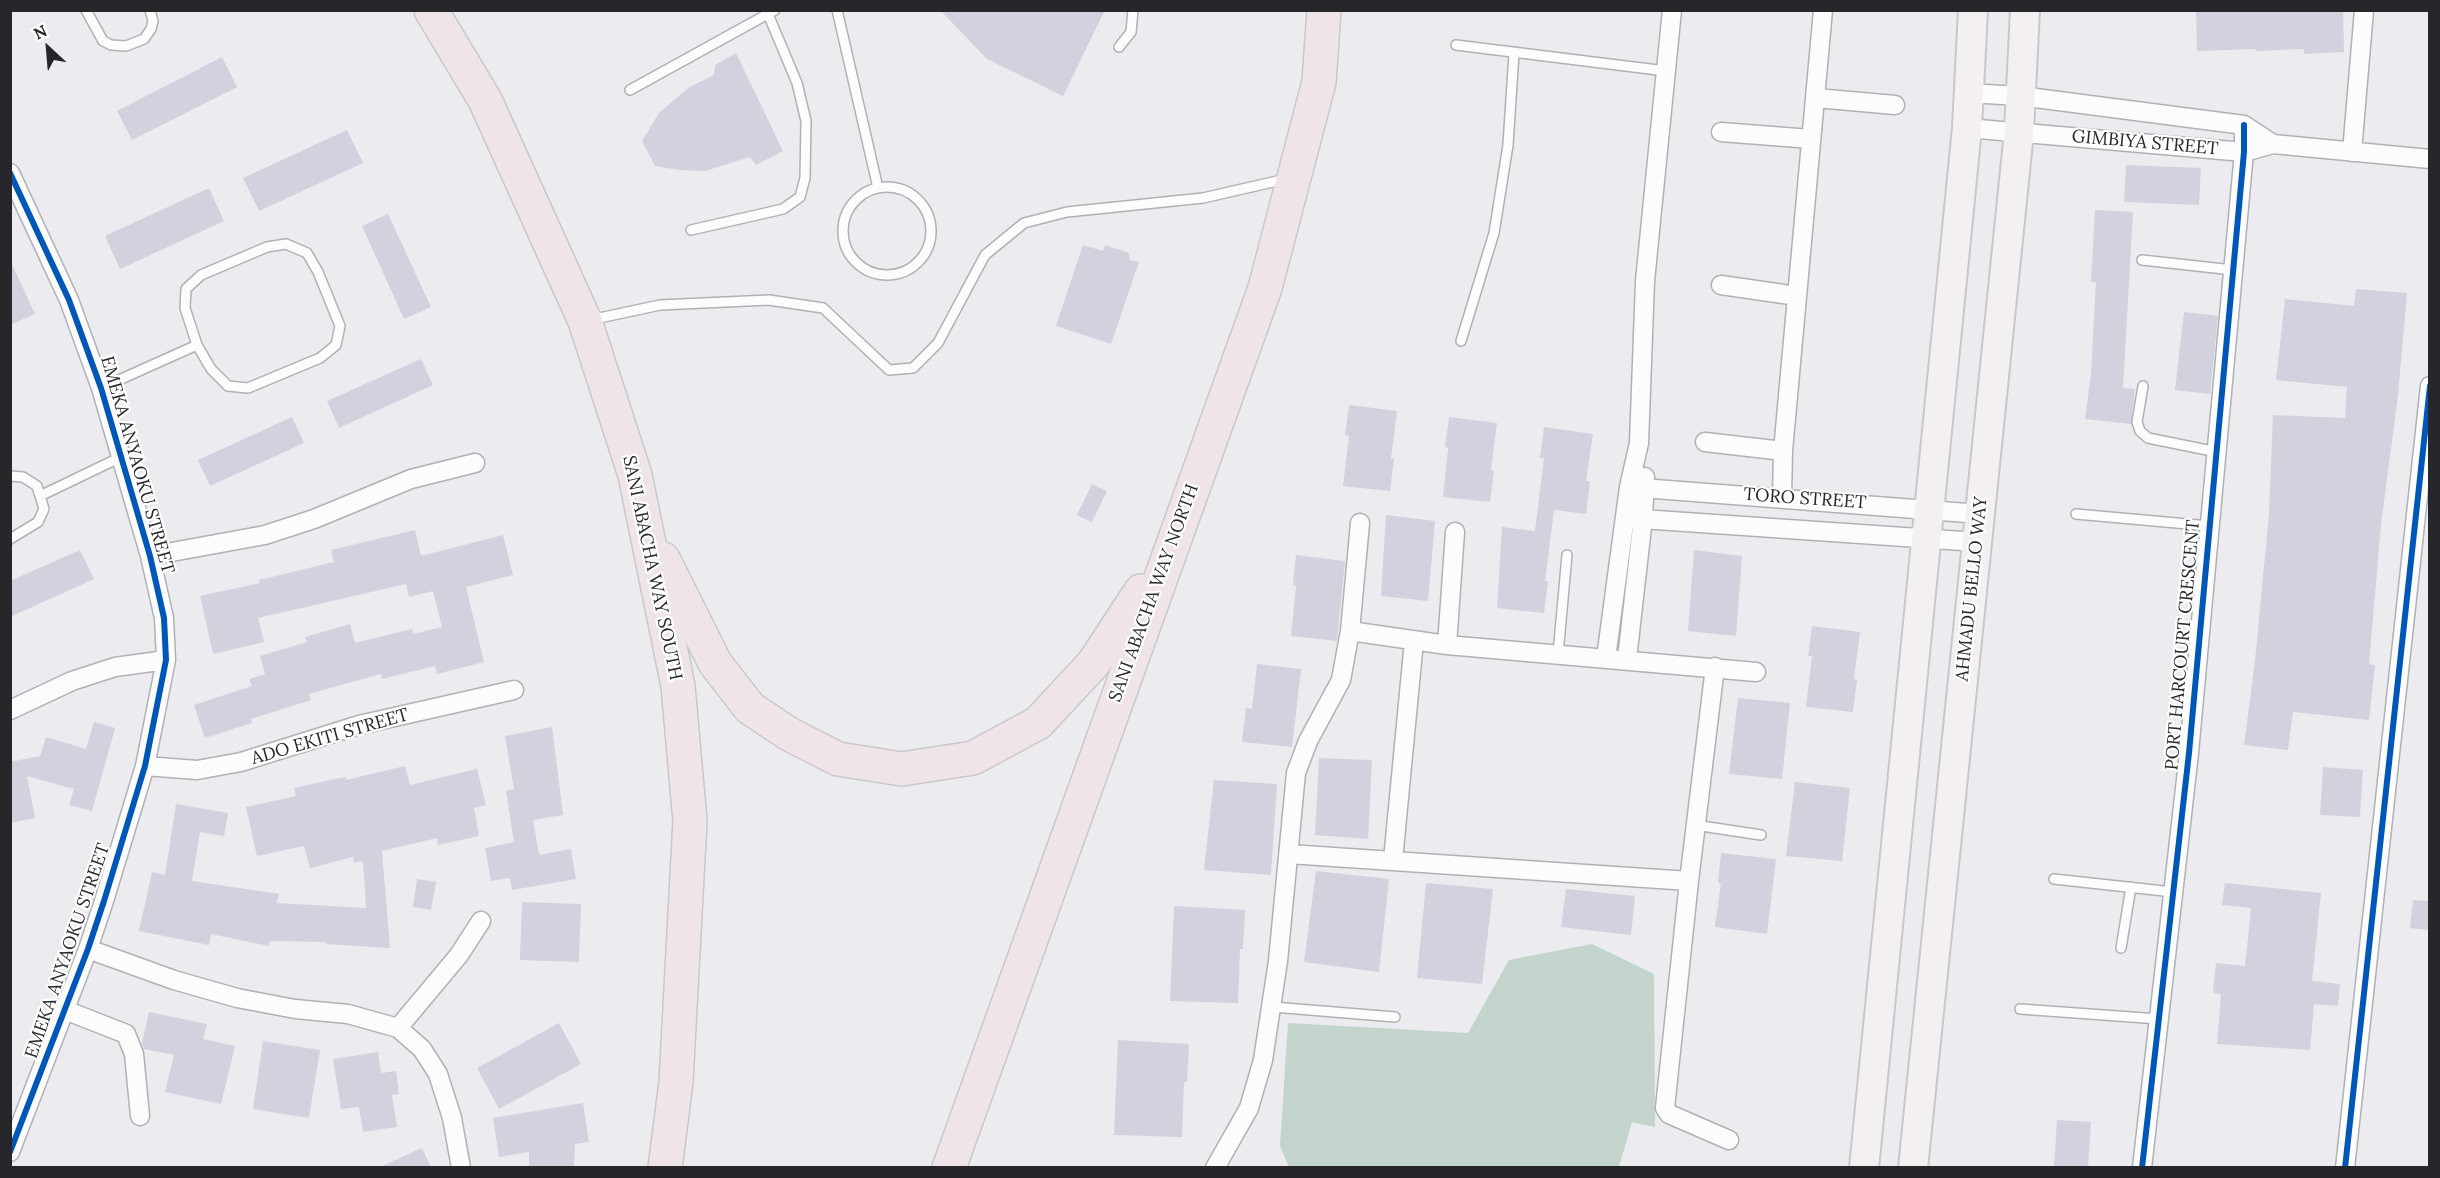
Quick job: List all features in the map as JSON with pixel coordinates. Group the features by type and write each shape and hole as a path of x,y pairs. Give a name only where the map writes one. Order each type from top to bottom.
{"highway":[{"name":"SANI ABACHA WAY SOUTH","path":"431,10 485,100 585,321 635,475 646,526 678,686 690,821 676,1082 665,1167"},
{"name":"SANI ABACHA WAY NORTH","path":"949,1167 1265,288 1319,82 1324,10"},
{"path":"646,526 715,663 750,708 789,734 838,759 902,769 973,758 1038,723 1093,664 1138,597 1198,471"}],"main road":[{"path":"1864,1167 1967,128 1973,10"},
{"name":"AHMADU BELLO WAY","path":"1913,1167 2019,132 2025,10"}],"street":[{"path":"1627,659 1638,487 1646,281 1672,10"},
{"path":"1782,497 1783,451 1823,10"},
{"path":"2352,152 2364,10"},
{"path":"1969,93 2020,96 2244,124 2272,144"},
{"path":"1816,98 1895,105"},
{"name":"PORT HARCOURT CRESCENT","path":"2142,1167 2173,892 2210,526 2244,152 2244,124"},
{"name":"GIMBIYA STREET","path":"1967,128 2244,152 2272,144 2430,159"},
{"path":"1722,132 1811,139"},
{"name":"EMEKA ANYAOKU STREET","path":"10,173 69,300 101,388 150,556 164,618 166,660 145,766 88,949 65,1010 16,1124 10,1152"},
{"path":"1721,285 1797,296"},
{"path":"2345,1167 2430,386"},
{"path":"1705,442 1783,451"},
{"path":"150,556 265,535 314,519 411,479 475,463"},
{"name":"TORO STREET","path":"1638,487 1980,514"},
{"path":"1606,658 1635,518"},
{"name":"TORO STREET","path":"1635,518 1977,542"},
{"path":"1215,1167 1249,1108 1263,1060 1273,1007 1296,773 1308,741 1341,680 1350,631 1360,523"},
{"path":"1447,645 1455,532"},
{"path":"1350,631 1447,645 1756,672"},
{"path":"1393,860 1414,641"},
{"path":"10,710 72,681 115,667 166,660"},
{"path":"1715,667 1695,825 1665,1108 1669,1114 1729,1140"},
{"name":"ADO EKITI STREET","path":"145,766 197,770 241,762 359,725 514,690"},
{"path":"1289,854 1689,880"},
{"path":"398,1028 459,955 481,921"},
{"path":"88,949 174,980 237,998 295,1009 348,1014 398,1028 422,1049 438,1074 452,1118 461,1167"},
{"path":"65,1010 126,1034 134,1054 140,1116"}],"lane":[{"path":"86,10 104,40 111,45 126,46 144,39 151,29 153,21 150,10"},
{"path":"837,10 878,188"},
{"path":"1119,47 1131,32 1133,10"},
{"path":"630,90 772,12 797,83 806,121 806,178 800,198 783,209 691,230"},
{"path":"1456,45 1666,70"},
{"path":"1461,341 1494,233 1508,145 1514,52"},
{"path":"585,321 660,305 769,300 822,308 889,370 913,368 938,343 985,255 1024,223 1066,212 1203,198 1294,177"},
{"path":"878,188 894,188 914,197 928,215 932,230 929,245 922,259 910,269 896,274 881,275 868,271 856,263 844,240 843,226 847,213 865,193 878,188"},
{"path":"286,244 307,253 340,326 336,345 320,358 248,388 228,386 211,369 197,345 185,308 186,289 201,275 267,247 286,244"},
{"path":"2142,260 2234,270"},
{"path":"101,388 197,345"},
{"path":"2143,386 2137,422 2140,431 2148,438 2217,452"},
{"path":"42,495 121,457"},
{"path":"10,476 30,480 42,495 44,509 38,522 10,539"},
{"path":"2076,514 2210,526"},
{"path":"1558,654 1567,555"},
{"path":"1695,825 1761,834"},
{"path":"2054,879 2173,892"},
{"path":"2121,948 2132,888"},
{"path":"1273,1007 1395,1017"},
{"path":"2020,1009 2159,1019"}],"shaded area":[{"path":"1592,944 1654,974 1655,1127 1632,1122 1619,1167 1289,1167 1280,1146 1288,1023 1468,1033 1509,960"}],"building":[{"path":"940,10 1105,10 1063,96 987,59"},
{"path":"2196,10 2343,10 2344,52 2304,54 2304,49 2197,51"},
{"path":"736,53 783,151 756,165 750,157 705,171 655,166 642,141 659,113 688,88 714,75 715,65"},
{"path":"222,57 237,87 132,140 117,111"},
{"path":"347,130 363,163 259,211 243,178"},
{"path":"2126,165 2201,168 2199,205 2124,202"},
{"path":"209,188 224,221 120,269 105,236"},
{"path":"2095,210 2133,212 2123,388 2135,389 2131,424 2085,419 2091,374 2096,282 2091,282"},
{"path":"388,214 431,307 404,319 362,226"},
{"path":"1083,245 1103,251 1105,245 1129,253 1130,260 1139,262 1111,344 1056,326"},
{"path":"10,260 35,314 10,325"},
{"path":"2356,289 2407,293 2398,395 2381,525 2369,664 2375,665 2369,720 2293,712 2288,750 2244,745 2255,661 2269,514 2273,415 2345,418 2347,387 2276,380 2285,299 2354,306"},
{"path":"2184,312 2218,316 2210,394 2175,390"},
{"path":"421,359 433,385 339,428 327,401"},
{"path":"1349,405 1397,411 1390,491 1343,486 1349,436 1345,435"},
{"path":"292,417 304,443 210,486 198,460"},
{"path":"1449,417 1497,423 1491,470 1494,471 1490,502 1443,497"},
{"path":"1544,427 1593,434 1586,481 1590,481 1586,514 1554,510 1545,581 1548,581 1544,613 1497,608 1502,527 1535,531 1544,458 1540,458"},
{"path":"1092,484 1107,491 1092,522 1077,515"},
{"path":"1386,515 1435,521 1428,601 1381,596"},
{"path":"415,530 421,556 503,535 513,575 466,587 484,662 437,674 435,666 382,679 381,674 309,694 311,700 251,719 252,723 205,738 194,705 252,686 249,679 265,674 260,656 307,642 305,637 350,624 355,643 412,629 413,634 442,627 433,591 409,597 406,584 258,618 264,642 213,654 200,596 260,583 259,580 334,562 331,550"},
{"path":"80,550 94,579 10,617 10,581"},
{"path":"1694,550 1742,556 1736,636 1688,631"},
{"path":"1296,555 1345,561 1337,641 1291,636 1296,586 1293,585"},
{"path":"1812,626 1860,632 1854,679 1857,680 1853,712 1806,707 1812,656 1808,656"},
{"path":"1257,664 1301,669 1292,747 1242,742 1246,708 1252,709"},
{"path":"1738,698 1790,703 1782,779 1729,774"},
{"path":"94,722 115,728 92,811 69,805 74,789 27,776 35,818 10,823 10,762 40,756 46,737 86,749"},
{"path":"552,727 563,815 533,820 539,855 571,849 576,879 512,890 510,878 491,881 485,848 514,842 506,791 514,789 505,736"},
{"path":"1319,758 1372,760 1368,839 1315,835"},
{"path":"405,766 410,785 477,769 486,805 474,808 479,836 438,845 437,838 382,851 390,948 326,944 326,942 270,941 269,946 211,934 209,945 139,931 152,872 165,875 176,804 228,813 224,836 200,832 192,881 279,894 277,903 366,908 363,861 354,863 353,857 310,868 304,846 257,856 246,807 296,796 294,788 345,777 346,780"},
{"path":"2323,767 2363,770 2360,817 2320,815"},
{"path":"1214,780 1277,784 1271,875 1204,870"},
{"path":"1795,782 1850,788 1842,861 1786,856"},
{"path":"1721,853 1776,859 1767,934 1715,927 1721,883 1718,883"},
{"path":"1316,871 1389,879 1379,972 1304,962"},
{"path":"417,879 436,882 431,910 413,907"},
{"path":"1426,883 1493,889 1482,984 1417,978"},
{"path":"2225,883 2321,893 2312,981 2340,984 2338,1006 2314,1004 2310,1050 2217,1044 2221,994 2213,993 2216,963 2245,966 2251,908 2222,905"},
{"path":"1566,889 1635,896 1631,935 1561,927"},
{"path":"2413,900 2430,901 2430,930 2410,928"},
{"path":"522,902 581,904 579,962 520,960"},
{"path":"1174,906 1245,910 1243,949 1240,949 1238,1003 1170,1001"},
{"path":"149,1012 207,1024 203,1039 235,1046 221,1104 165,1092 174,1055 144,1049 142,1043"},
{"path":"559,1023 581,1064 499,1109 477,1068"},
{"path":"1118,1040 1189,1044 1187,1082 1184,1082 1182,1137 1114,1135"},
{"path":"263,1041 320,1050 309,1118 253,1109"},
{"path":"378,1052 381,1073 396,1071 399,1094 392,1095 397,1127 363,1132 359,1107 341,1109 333,1059"},
{"path":"583,1103 589,1142 575,1144 574,1167 529,1167 529,1152 499,1157 493,1118"},
{"path":"2057,1120 2091,1122 2088,1167 2054,1167"},
{"path":"422,1148 431,1167 380,1167"}],"cycle path":[{"path":"2142,1168 2189,753 2244,152 2244,125"},
{"path":"10,173 69,300 101,388 150,556 164,618 166,660 145,766 104,901 88,949 10,1152"},
{"path":"2345,1168 2430,386"}]}
